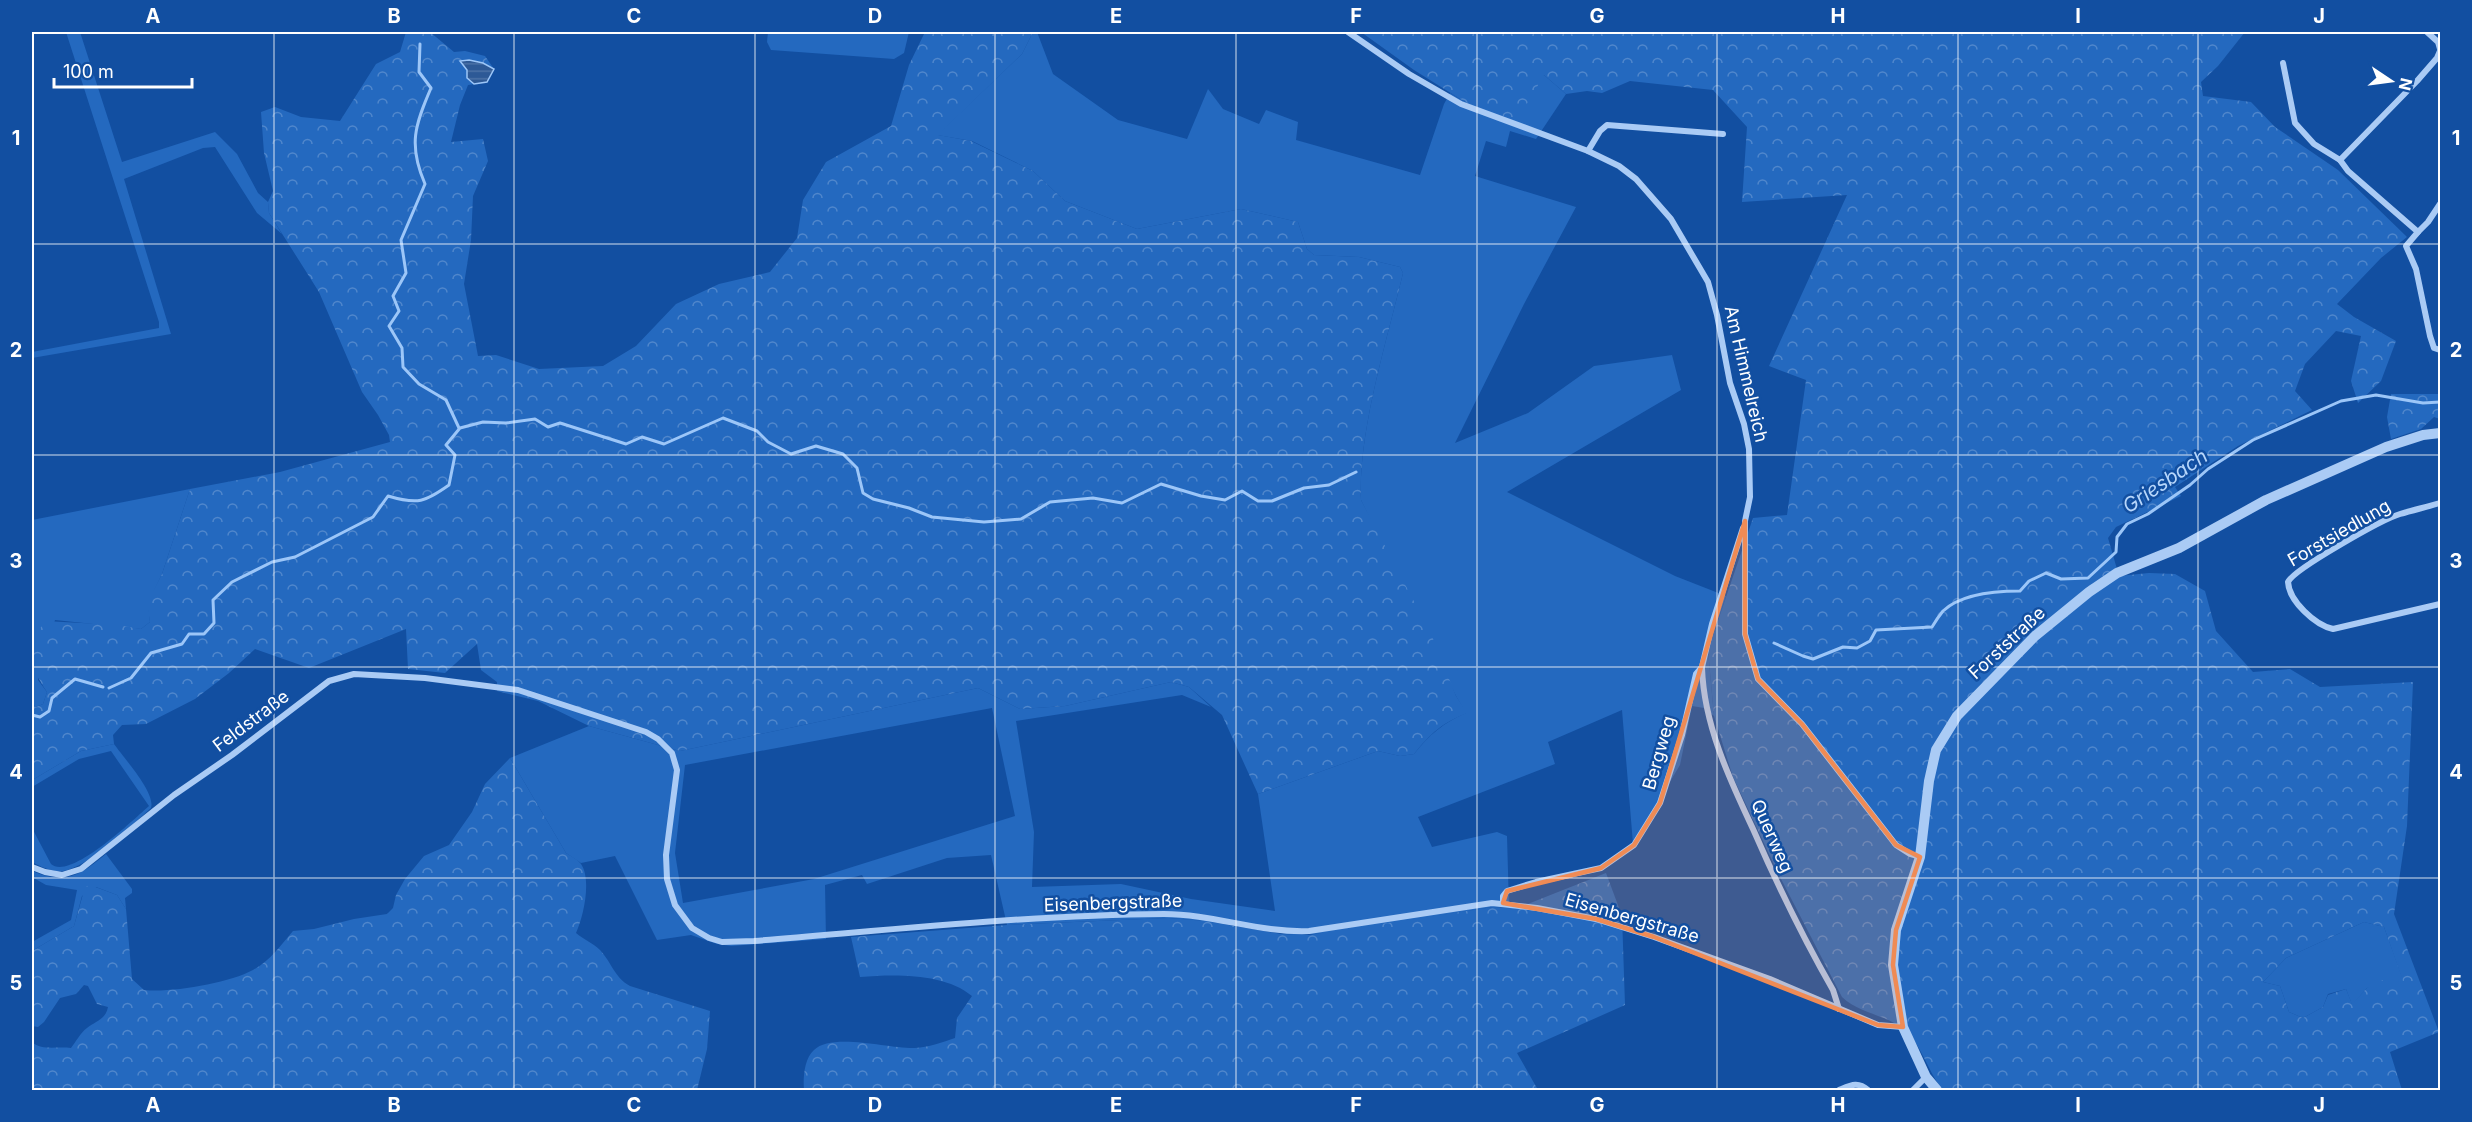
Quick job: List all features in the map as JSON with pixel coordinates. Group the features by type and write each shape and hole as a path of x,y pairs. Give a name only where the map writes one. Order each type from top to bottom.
{"street":[{"name":"Am Himmelreich","path":"1348,32 1409,74 1461,104 1588,151 1619,166 1636,178 1671,219 1708,282 1718,315 1730,383 1744,424 1749,449 1750,497 1745,521 1745,634 1758,680 1802,724 1896,845 1920,857"},
{"path":"2340,160 2437,58 2440,50 2438,42 2427,32"},
{"path":"2283,63 2295,123 2314,144 2340,160 2348,171 2418,232"},
{"path":"1588,151 1600,130 1607,125 1723,134"},
{"path":"2440,204 2428,222 2406,246 2416,269 2430,336 2434,348 2440,350"},
{"name":"Forststraße","path":"1937,1090 1926,1077 1903,1027 1893,964 1896,930 1920,857 1929,781 1936,750 1957,716 2035,636 2117,573 2179,548 2266,500 2386,447 2423,435 2440,433"},
{"name":"Forstsiedlung","path":"2440,503 2392,517 2293,574 2288,582 2292,596 2309,615 2323,626 2333,628 2340,629 2440,604"},
{"name":"Bergweg","path":"1503,903 1503,896 1507,891 1536,882 1601,868 1634,845 1660,803 1682,735 1696,674 1702,667 1712,624 1745,521"},
{"name":"Querweg","path":"1702,667 1703,688 1716,745 1775,880 1833,990 1839,1009"},
{"name":"Feldstraße","path":"32,867 62,875 81,869 174,795 232,755 321,686 336,677 354,674 382,675 518,690"},
{"name":"Eisenbergstraße","path":"518,690 646,732 658,739 672,753 677,780 666,842 666,870 669,886 675,905 685,922 700,934 715,940 754,941 1143,914 1185,915 1281,931 1309,931 1503,903 1596,920 1654,937 1770,980 1878,1025 1903,1027"},
{"path":"1913,1090 1926,1077"},
{"path":"1839,1090 1860,1084 1868,1090"}],"highlighted area":[{"path":"1745,521 1745,634 1758,679 1802,724 1896,845 1920,857 1896,930 1893,965 1903,1027 1878,1025 1654,937 1596,919 1503,903 1507,891 1601,868 1634,845 1660,803"}],"green space":[{"path":"66,32 80,32 122,162 215,132 237,154 258,193 268,202 269,213 282,234 257,213 215,147 203,148 124,179 171,334 32,358 32,352 159,328"},
{"path":"406,32 430,32 454,52 465,51 485,56 494,69 487,82 468,85 460,105 451,142 483,139 488,161 473,196 471,240 464,284 478,356 496,355 539,369 603,366 636,346 676,304 719,284 770,272 797,238 803,200 826,162 891,126 909,65 925,32 1033,32 1022,54 938,135 971,141 1033,171 1065,201 1137,229 1241,209 1298,222 1307,249 1314,255 1359,257 1400,267 1403,273 1382,357 1364,445 1361,500 1431,634 1456,696 1467,713 1438,729 1414,754 1400,756 1378,751 1258,794 1222,715 1189,687 1171,682 1065,706 1020,709 978,688 680,751 589,726 538,701 497,691 497,682 481,670 477,644 445,673 408,669 406,629 309,668 255,649 195,699 146,724 122,725 113,735 114,744 81,751 34,779 32,777 32,704 36,707 43,704 47,692 36,673 32,648 45,621 118,625 141,629 150,622 147,603 162,574 190,489 280,472 390,442 389,435 378,415 362,392 319,292 269,213 268,202 273,191 264,153 261,112 275,107 301,117 340,121 376,64 400,52"},
{"path":"768,32 909,32 904,53 894,59 771,50 767,42"},
{"path":"1033,32 1037,32 1053,74 1118,120 1187,139 1208,89 1223,109 1259,124 1266,110 1298,122 1296,140 1420,175 1444,104 1450,93 1465,102 1544,75 1566,94 1536,139 1510,131 1506,147 1486,141 1475,176 1576,207 1524,304 1455,443 1528,413 1594,366 1672,355 1681,390 1507,492 1675,576 1726,596 1708,650 1714,716 1704,708 1692,706 1680,765 1633,844 1622,710 1548,742 1555,764 1418,817 1432,847 1497,832 1507,836 1509,907 1493,907 1331,933 1294,935 1206,921 1168,918 1007,925 991,855 947,858 867,884 862,875 825,885 826,939 731,946 691,935 657,940 615,856 581,863 566,853 510,758 589,726 680,751 978,688 1020,709 1065,706 1171,682 1189,687 1211,707 1182,695 1016,721 1034,832 1032,887 1121,884 1191,899 1275,911 1258,794 1378,751 1400,756 1414,754 1437,730 1466,713 1361,500 1364,445 1382,357 1403,273 1400,267 1359,257 1314,255 1307,249 1298,222 1241,209 1137,229 1065,201 1033,171 972,141 937,135 1022,54","holes":["992,708 1015,816 814,879 683,903 675,853 685,765"]},
{"path":"1361,32 2245,32 2218,66 2201,82 2203,96 2251,102 2275,127 2338,170 2407,237 2381,258 2337,304 2354,317 2396,341 2381,381 2358,403 2351,381 2361,336 2336,331 2305,364 2295,391 2312,410 2238,446 2175,487 2181,496 2116,527 2108,538 2119,576 2149,573 2175,574 2205,591 2216,631 2253,672 2290,669 2320,687 2413,682 2407,826 2394,914 2439,1032 2390,1052 2402,1090 1943,1090 1914,1041 1901,1027 1856,1007 1842,997 1778,873 1733,777 1714,716 1708,650 1753,518 1787,515 1806,380 1769,366 1847,195 1742,202 1747,127 1713,90 1630,81 1602,93 1587,91 1566,94 1544,75 1517,121 1465,102 1414,70","holes":["2364,922 2384,927 2404,984 2391,976 2367,988 2352,1004 2346,989 2328,995 2323,1007 2303,1018 2289,1012 2280,986 2263,982 2286,958"]},
{"path":"2391,394 2440,394 2440,419 2434,417 2421,429 2391,439 2387,417"},
{"path":"190,489 162,574 148,603 150,622 141,629 55,620 38,680 47,692 43,704 36,707 32,704 32,520"},
{"path":"114,744 144,785 149,794 151,808 97,854 73,868 55,871 32,862 32,828 51,864 60,867 72,864 101,847 149,806 111,751 79,759 32,787 32,777 34,779 81,751"},
{"path":"510,758 566,853 580,863 584,871 585,899 576,933 600,950 617,974 630,986 710,1011 707,1049 697,1090 32,1090 32,1042 45,1047 71,1048 80,1035 103,1017 107,1011 108,1007 97,1004 88,986 84,985 76,994 60,998 44,1022 38,1027 32,1026 32,951 74,926 85,887 90,885 117,895 126,909 132,979 144,990 184,988 230,979 243,975 265,962 293,931 387,914 393,908 396,895 405,879 424,856 449,845 472,812 485,784"},
{"path":"106,854 132,889 132,893 125,898 126,909 117,895 96,887 82,896 74,926 32,951 32,942 71,920 77,890 46,885 32,877 32,871 54,877 72,876 88,868"},
{"path":"1606,873 1622,916 1625,1005 1517,1053 1538,1090 804,1090 804,1074 808,1058 822,1045 847,1042 915,1048 945,1042 955,1038 957,1018 972,996 961,988 934,979 888,975 860,977 851,937 1007,925 1168,918 1206,921 1281,934 1309,935 1493,907 1518,908"},
{"path":"2364,922 2384,927 2405,985 2367,988 2352,1005 2346,989 2328,994 2323,1007 2303,1018 2289,1012 2280,986 2263,982 2286,958"}],"shaded area":[{"path":"460,61 483,63 494,69 487,82 474,84 467,78 467,70"}],"waterway":[{"path":"420,44 419,72 431,88 421,113 415,146 425,184 401,240 406,273 393,296 399,311 389,326 402,348 403,367 419,384 446,400 459,428"},
{"name":"Griesbach","path":"1774,643 1813,659 1843,647 1857,648 1870,641 1876,630 1932,627 1950,605 1969,597 2020,591 2029,581 2046,573 2061,579 2088,578 2116,552 2117,537 2127,524 2148,514 2190,485 2208,469 2253,440 2341,401 2376,395 2423,403 2440,402"},
{"path":"109,688 131,678 151,653 182,644 189,634 204,634 214,623 213,600 232,582 272,562 295,557 373,517 388,496 414,501 421,500 449,485 455,455 446,445 460,428 483,422 506,423 535,419 548,427 560,423 626,444 642,437 664,444 723,418 757,431 768,442 791,454 816,446 843,454 857,468 863,493 873,499 909,508 932,517 984,522 1021,519 1050,502 1093,498 1122,503 1161,484 1201,496 1225,500 1242,491 1258,501 1272,501 1304,488 1329,485 1356,472"},
{"path":"32,715 40,717 49,711 52,698 75,679 103,687"}]}
